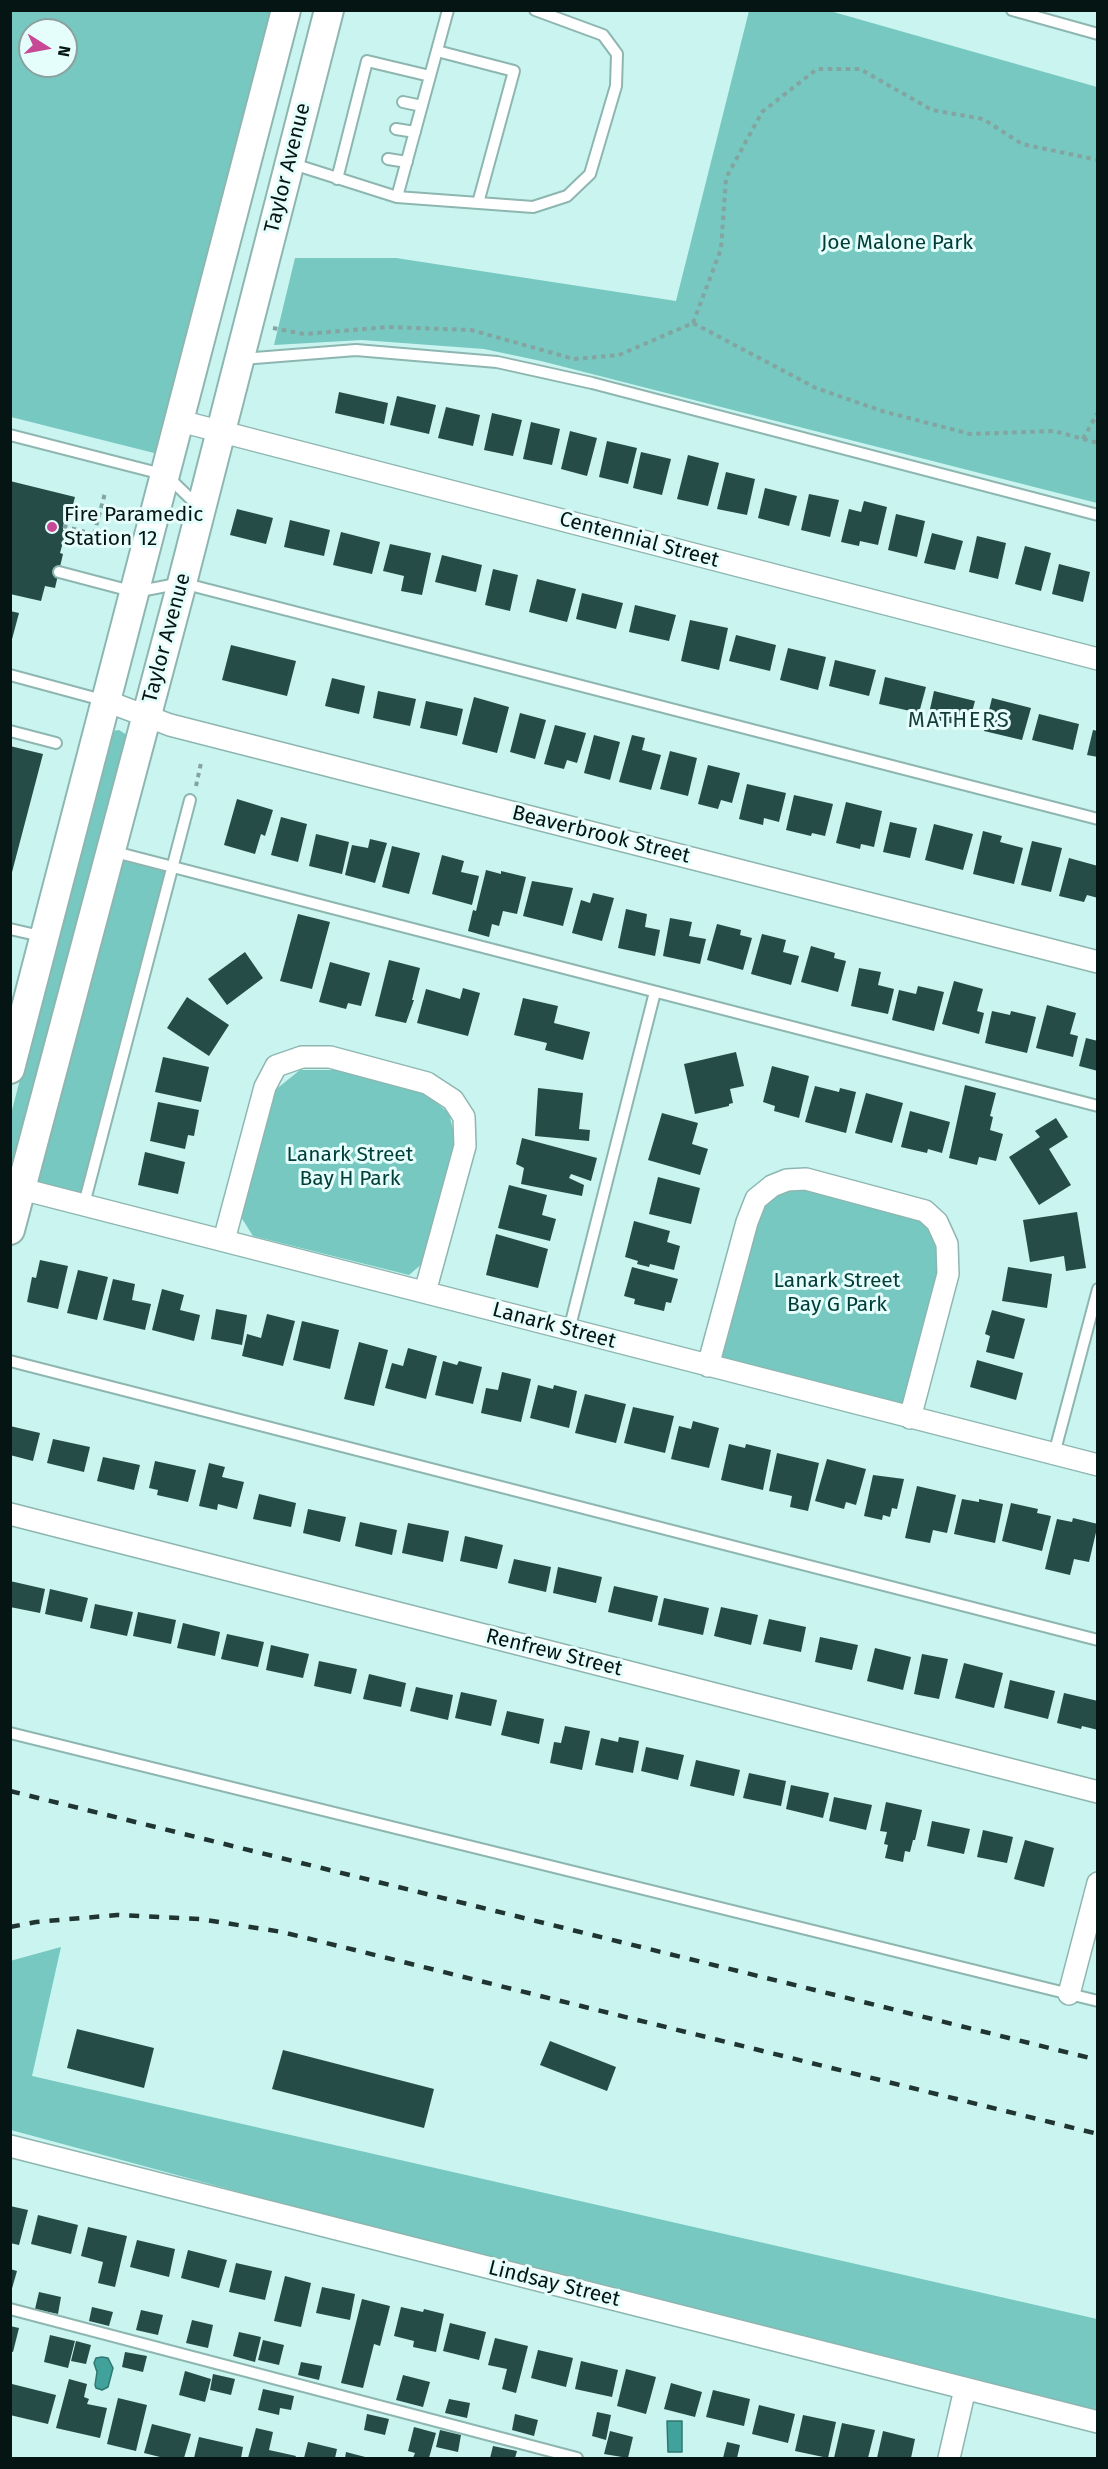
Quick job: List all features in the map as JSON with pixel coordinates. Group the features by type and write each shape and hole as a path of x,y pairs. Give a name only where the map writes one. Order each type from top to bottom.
{"main road":[{"name":"Taylor Avenue","path":"10,1069 286,10"},
{"name":"Taylor Avenue","path":"10,1230 16,1187 111,851 329,10"}],"street":[{"name":"Centennial Street","path":"180,421 1098,659"},
{"name":"Beaverbrook Street","path":"106,701 146,717 193,731 1098,962"},
{"path":"224,1240 266,1087 276,1066 302,1057 330,1058 427,1083 453,1100 464,1117 465,1146 425,1292"},
{"path":"708,1366 747,1222 756,1199 772,1186 787,1180 806,1179 925,1211 937,1222 947,1244 948,1274 910,1418"},
{"name":"Lanark Street","path":"16,1187 910,1418 1098,1464"},
{"name":"Renfrew Street","path":"10,1514 1098,1792"},
{"path":"1069,1994 1098,1883"},
{"name":"Lindsay Street","path":"10,2146 1098,2422"},
{"path":"949,2458 965,2389"}],"lane":[{"path":"398,197 448,10"},
{"path":"290,163 398,197 533,207 567,196 590,174 616,86 617,54 603,35 535,10"},
{"path":"1012,10 1098,34"},
{"path":"437,51 514,70 478,203"},
{"path":"337,178 350,152 364,94 368,61 430,76"},
{"path":"403,102 422,106"},
{"path":"396,129 415,132"},
{"path":"388,159 407,162"},
{"path":"240,359 356,350 497,362 592,383 1098,515"},
{"path":"10,435 166,475 201,509"},
{"path":"59,572 135,592 182,583 1098,819"},
{"path":"10,675 106,701"},
{"path":"10,731 56,742"},
{"path":"84,1204 192,796"},
{"path":"111,851 1098,1106"},
{"path":"10,928 45,938"},
{"path":"569,1330 655,992"},
{"path":"1054,1454 1098,1289"},
{"path":"10,1361 1098,1640"},
{"path":"10,1733 1098,2001"},
{"path":"10,2309 577,2458"}],"path":[{"path":"273,328 304,334 389,327 471,330 574,359 619,355 693,323 721,249 726,178 762,112 817,69 860,69 932,110 983,119 1022,144 1098,160"},
{"path":"693,323 816,388 882,411 970,434 1054,431 1098,443"},
{"path":"1083,439 1098,412"},
{"path":"94,534 105,493"},
{"path":"63,526 124,542"},
{"path":"192,796 201,763"}],"green space":[{"path":"268,10 285,15 170,457 11,417 11,11"},
{"name":"Joe Malone Park","path":"749,11 830,11 1097,87 1097,503 541,361 484,349 362,340 274,345 295,258 396,258 676,301"},
{"path":"119,730 127,735 14,1166 11,1168 11,1114 109,736 113,731"},
{"path":"111,851 173,868 84,1204 22,1188"},
{"name":"Lanark Street Bay H Park","path":"300,1070 335,1070 425,1094 449,1113 456,1142 423,1263 409,1275 253,1236 241,1217 274,1091"},
{"name":"Lanark Street Bay G Park","path":"787,1180 925,1211 947,1244 910,1418 708,1366 747,1222"},
{"path":"61,1947 32,2076 1097,2319 1097,2422 965,2389 11,2130 10,1961"}],"shaded area":[{"path":"96,2358 108,2358 113,2368 108,2387 102,2390 96,2388 95,2385 97,2372 94,2363"},
{"path":"667,2421 682,2421 682,2452 668,2452"}],"building":[{"path":"339,392 388,403 384,424 335,413"},
{"path":"397,396 436,405 429,434 390,425"},
{"path":"446,407 480,415 473,446 438,438"},
{"path":"492,413 522,420 513,456 484,450"},
{"path":"531,422 560,429 552,465 523,459"},
{"path":"570,431 597,438 587,476 561,469"},
{"path":"607,441 637,448 628,484 599,477"},
{"path":"641,452 671,459 662,495 633,488"},
{"path":"688,455 719,463 708,506 677,499"},
{"path":"726,472 755,479 747,515 717,509"},
{"path":"10,481 75,497 69,520 65,519 63,526 63,530 66,531 55,588 45,586 41,601 10,594"},
{"path":"765,488 797,496 789,526 758,518"},
{"path":"809,494 839,500 830,537 801,530"},
{"path":"864,501 887,507 878,545 860,541 859,546 841,542 849,509 861,512"},
{"path":"237,509 273,518 266,544 230,535"},
{"path":"896,514 925,521 917,557 888,550"},
{"path":"290,520 330,530 324,556 284,547"},
{"path":"341,532 380,542 372,574 333,565"},
{"path":"932,533 963,541 955,570 924,563"},
{"path":"977,536 1006,543 998,579 969,572"},
{"path":"390,544 431,553 422,595 401,591 404,576 383,571"},
{"path":"1025,546 1051,553 1041,591 1015,584"},
{"path":"442,555 482,565 476,592 435,582"},
{"path":"1059,564 1090,572 1083,602 1052,594"},
{"path":"493,569 518,575 510,611 485,605"},
{"path":"537,579 576,589 567,622 529,612"},
{"path":"582,593 623,603 616,629 576,619"},
{"path":"635,605 676,615 669,641 629,632"},
{"path":"10,611 19,613 11,643 10,642"},
{"path":"690,620 728,628 719,670 681,661"},
{"path":"736,635 776,645 770,671 729,661"},
{"path":"231,645 296,661 287,696 222,680"},
{"path":"788,648 826,657 818,690 780,680"},
{"path":"835,660 876,670 869,696 829,686"},
{"path":"885,677 926,687 919,713 879,704"},
{"path":"332,678 365,686 359,714 325,706"},
{"path":"378,691 416,699 410,726 373,718"},
{"path":"934,691 975,701 968,727 928,718"},
{"path":"474,697 509,707 497,753 462,744"},
{"path":"992,698 1031,708 1022,740 984,731"},
{"path":"426,701 463,709 457,736 420,728"},
{"path":"520,713 546,720 535,759 510,752"},
{"path":"1039,714 1079,724 1073,750 1032,740"},
{"path":"555,725 586,733 577,763 567,760 564,769 544,764"},
{"path":"1093,730 1098,731 1098,757 1087,755"},
{"path":"594,735 620,742 610,780 584,773"},
{"path":"632,735 645,738 642,750 661,755 651,790 619,782"},
{"path":"10,746 43,754 11,876 10,876"},
{"path":"670,751 697,758 688,796 660,789"},
{"path":"708,765 740,773 732,803 721,800 718,809 698,804"},
{"path":"747,784 786,793 779,822 764,818 763,825 739,819"},
{"path":"794,795 833,804 825,836 812,833 811,836 786,830"},
{"path":"237,799 273,810 265,836 261,834 255,854 224,845"},
{"path":"846,802 882,811 874,847 861,844 860,849 836,843"},
{"path":"281,817 307,824 298,862 271,855"},
{"path":"890,822 917,828 910,858 883,852"},
{"path":"934,824 973,834 963,870 925,860"},
{"path":"983,831 1002,836 1000,842 1023,848 1014,884 973,874"},
{"path":"316,834 349,842 342,874 309,866"},
{"path":"370,839 387,843 375,883 345,875 352,845 368,848"},
{"path":"1032,841 1062,848 1051,892 1021,885"},
{"path":"392,846 420,853 409,894 382,887"},
{"path":"442,855 464,861 461,872 479,876 472,905 432,894"},
{"path":"1069,858 1098,866 1098,898 1087,895 1084,902 1059,896"},
{"path":"486,870 526,877 517,914 503,911 499,926 492,924 489,937 468,931 473,910 476,911"},
{"path":"532,881 573,888 563,926 523,916"},
{"path":"593,893 614,898 602,941 572,933 581,900 590,903"},
{"path":"626,909 647,914 645,927 660,930 655,956 618,948"},
{"path":"298,914 330,922 312,989 280,981"},
{"path":"670,918 692,922 689,936 706,939 700,964 663,956"},
{"path":"717,924 741,930 740,935 752,938 743,970 707,960"},
{"path":"762,934 786,940 783,952 799,956 791,985 751,974"},
{"path":"811,946 835,953 834,958 846,961 838,992 801,982"},
{"path":"245,952 263,978 227,1005 208,979"},
{"path":"389,960 420,968 412,1000 414,1000 406,1023 375,1016"},
{"path":"330,962 370,973 361,1006 348,1003 346,1009 319,1002"},
{"path":"859,968 881,972 878,985 894,989 888,1014 851,1006"},
{"path":"954,981 983,989 977,1011 984,1013 979,1034 942,1024"},
{"path":"918,986 944,992 934,1031 892,1020 899,990 916,994"},
{"path":"463,988 480,993 468,1036 417,1023 426,989 460,999"},
{"path":"187,997 229,1025 209,1056 167,1028"},
{"path":"523,998 558,1006 554,1023 590,1032 583,1060 545,1050 547,1043 514,1035"},
{"path":"1047,1005 1076,1013 1070,1034 1078,1036 1073,1057 1036,1048"},
{"path":"992,1011 1010,1015 1011,1011 1036,1017 1027,1053 985,1043"},
{"path":"1086,1038 1098,1041 1098,1071 1079,1066"},
{"path":"736,1052 744,1086 730,1089 733,1103 695,1114 684,1064"},
{"path":"163,1057 209,1067 201,1102 155,1092"},
{"path":"772,1066 809,1076 799,1118 774,1111 775,1106 763,1102"},
{"path":"965,1085 996,1093 990,1116 993,1117 990,1130 1003,1134 996,1161 979,1157 977,1165 949,1158"},
{"path":"815,1086 839,1092 840,1088 856,1092 846,1133 805,1122"},
{"path":"538,1088 583,1093 579,1129 590,1130 589,1141 535,1136"},
{"path":"866,1093 903,1103 892,1143 855,1133"},
{"path":"158,1102 199,1110 194,1136 188,1135 185,1149 150,1141"},
{"path":"910,1111 950,1122 942,1153 928,1149 927,1153 901,1147"},
{"path":"662,1113 698,1123 692,1144 708,1149 700,1175 648,1160"},
{"path":"1056,1118 1068,1137 1049,1149 1071,1185 1039,1205 1009,1157 1040,1137 1035,1131"},
{"path":"522,1138 597,1158 591,1181 571,1174 569,1178 584,1185 582,1196 521,1184 524,1168 516,1164"},
{"path":"145,1152 185,1162 178,1194 138,1185"},
{"path":"658,1177 700,1188 691,1224 649,1214"},
{"path":"509,1185 547,1195 542,1215 556,1219 550,1241 498,1228"},
{"path":"1077,1212 1086,1268 1066,1271 1064,1256 1030,1262 1023,1220"},
{"path":"634,1221 670,1231 667,1242 680,1246 674,1270 650,1264 649,1267 637,1264 638,1261 625,1257"},
{"path":"496,1234 548,1249 538,1288 486,1275"},
{"path":"40,1260 68,1266 58,1309 27,1302 32,1277 36,1278"},
{"path":"632,1267 678,1279 671,1303 666,1302 664,1311 634,1304 635,1299 624,1296"},
{"path":"1008,1267 1052,1274 1047,1308 1002,1301"},
{"path":"78,1270 108,1277 97,1320 67,1313"},
{"path":"113,1279 135,1284 132,1300 151,1304 145,1330 103,1320"},
{"path":"162,1289 184,1295 180,1310 200,1315 194,1341 152,1330"},
{"path":"216,1309 247,1315 242,1345 211,1339"},
{"path":"992,1310 1025,1319 1014,1359 986,1352 990,1336 985,1334"},
{"path":"267,1314 295,1321 283,1366 242,1356 247,1334 261,1338"},
{"path":"302,1321 339,1330 330,1369 293,1360"},
{"path":"359,1342 388,1350 374,1406 344,1399"},
{"path":"408,1348 437,1356 426,1399 385,1388 392,1363 403,1366"},
{"path":"977,1360 1023,1373 1016,1400 970,1387"},
{"path":"443,1361 457,1365 459,1361 482,1367 473,1404 435,1395"},
{"path":"502,1372 531,1379 521,1422 481,1413 486,1388 498,1390"},
{"path":"538,1385 553,1389 554,1385 577,1391 569,1428 530,1418"},
{"path":"585,1394 626,1404 616,1443 575,1433"},
{"path":"633,1407 674,1416 665,1453 624,1443"},
{"path":"693,1421 719,1428 709,1468 671,1459 679,1426 691,1429"},
{"path":"10,1426 40,1433 33,1461 10,1455"},
{"path":"53,1439 90,1447 84,1472 47,1463"},
{"path":"729,1444 745,1448 746,1444 771,1450 763,1490 721,1480"},
{"path":"777,1453 819,1463 808,1511 790,1507 792,1496 769,1491"},
{"path":"103,1457 140,1465 134,1490 97,1481"},
{"path":"827,1459 866,1469 856,1505 846,1502 844,1509 815,1501"},
{"path":"155,1461 196,1470 188,1502 157,1495 158,1490 149,1488"},
{"path":"209,1463 225,1467 222,1477 244,1482 237,1509 218,1504 217,1510 199,1506"},
{"path":"873,1475 904,1479 897,1509 892,1508 890,1517 883,1515 882,1520 864,1516"},
{"path":"917,1486 956,1495 947,1533 933,1530 930,1543 905,1538"},
{"path":"259,1494 296,1503 291,1527 253,1519"},
{"path":"962,1499 979,1502 979,1499 1003,1504 995,1543 954,1534"},
{"path":"1011,1503 1038,1509 1037,1513 1051,1516 1042,1551 1002,1541"},
{"path":"308,1509 346,1517 340,1542 303,1533"},
{"path":"1073,1518 1098,1524 1089,1562 1074,1559 1070,1575 1045,1569 1057,1519 1072,1522"},
{"path":"360,1522 397,1530 392,1555 355,1546"},
{"path":"408,1523 449,1531 443,1562 402,1553"},
{"path":"465,1536 503,1545 497,1569 460,1561"},
{"path":"514,1559 551,1567 546,1592 508,1583"},
{"path":"558,1567 602,1577 596,1603 553,1593"},
{"path":"10,1581 45,1589 40,1613 10,1607"},
{"path":"614,1586 658,1596 652,1622 608,1612"},
{"path":"50,1589 88,1598 82,1622 45,1614"},
{"path":"664,1598 709,1608 703,1635 658,1625"},
{"path":"95,1604 133,1612 127,1636 90,1628"},
{"path":"721,1607 758,1615 751,1645 714,1636"},
{"path":"138,1612 176,1620 171,1644 133,1636"},
{"path":"769,1619 806,1627 801,1652 763,1644"},
{"path":"183,1623 220,1632 215,1656 177,1648"},
{"path":"227,1634 264,1642 258,1667 221,1659"},
{"path":"820,1637 858,1645 852,1670 815,1662"},
{"path":"271,1645 309,1654 303,1678 266,1670"},
{"path":"875,1648 911,1657 903,1690 867,1681"},
{"path":"922,1654 948,1659 939,1699 914,1694"},
{"path":"319,1661 357,1669 351,1694 314,1686"},
{"path":"964,1663 1003,1673 994,1708 955,1698"},
{"path":"369,1674 406,1683 401,1707 363,1699"},
{"path":"1010,1680 1055,1691 1048,1719 1004,1708"},
{"path":"416,1687 453,1695 448,1720 410,1711"},
{"path":"461,1692 497,1700 491,1726 455,1718"},
{"path":"1064,1693 1098,1701 1098,1730 1082,1726 1081,1729 1057,1723"},
{"path":"507,1711 544,1719 539,1744 501,1735"},
{"path":"565,1726 590,1731 582,1770 550,1763 554,1742 561,1743"},
{"path":"619,1737 639,1741 633,1773 595,1765 601,1738 618,1742"},
{"path":"646,1747 684,1755 678,1780 641,1771"},
{"path":"696,1760 740,1770 734,1796 690,1786"},
{"path":"749,1773 786,1781 781,1806 743,1798"},
{"path":"791,1785 829,1793 823,1818 786,1809"},
{"path":"834,1797 872,1805 866,1830 829,1821"},
{"path":"886,1802 922,1810 915,1840 913,1840 910,1852 905,1851 903,1862 885,1858 888,1845 884,1844 887,1832 880,1831"},
{"path":"932,1821 970,1829 964,1854 927,1846"},
{"path":"983,1830 1013,1837 1007,1863 977,1857"},
{"path":"1025,1840 1054,1848 1044,1887 1014,1879"},
{"path":"77,2029 154,2048 144,2088 67,2068"},
{"path":"550,2041 616,2067 607,2091 540,2065"},
{"path":"283,2050 434,2089 424,2128 272,2089"},
{"path":"10,2206 28,2210 19,2245 10,2243"},
{"path":"38,2215 78,2225 71,2254 31,2244"},
{"path":"88,2227 127,2236 115,2287 98,2283 103,2262 81,2256"},
{"path":"137,2240 175,2249 169,2277 130,2267"},
{"path":"188,2250 227,2260 219,2288 181,2278"},
{"path":"236,2263 272,2271 265,2300 229,2292"},
{"path":"10,2269 17,2271 11,2292 10,2292"},
{"path":"285,2276 311,2283 301,2327 274,2321"},
{"path":"322,2287 355,2294 350,2320 316,2313"},
{"path":"39,2292 61,2297 58,2314 35,2309"},
{"path":"362,2299 390,2306 380,2346 374,2344 363,2388 341,2383"},
{"path":"92,2307 113,2312 109,2326 89,2321"},
{"path":"401,2307 444,2314 436,2352 413,2347 414,2341 394,2336"},
{"path":"141,2310 163,2315 158,2335 136,2330"},
{"path":"192,2320 213,2325 208,2348 186,2343"},
{"path":"450,2323 486,2332 479,2360 443,2351"},
{"path":"10,2326 19,2328 13,2352 10,2351"},
{"path":"239,2332 261,2337 255,2362 233,2356"},
{"path":"50,2335 75,2341 68,2368 44,2362"},
{"path":"495,2338 528,2346 516,2393 502,2389 507,2369 488,2365"},
{"path":"263,2340 284,2345 279,2365 258,2360"},
{"path":"76,2341 91,2345 86,2364 71,2361"},
{"path":"538,2350 573,2358 566,2387 531,2378"},
{"path":"125,2352 147,2356 143,2372 122,2367"},
{"path":"581,2361 618,2370 612,2397 575,2389"},
{"path":"301,2362 322,2366 319,2380 298,2375"},
{"path":"626,2369 656,2377 646,2414 617,2406"},
{"path":"185,2371 211,2379 205,2402 179,2395"},
{"path":"213,2374 235,2379 231,2395 210,2390"},
{"path":"403,2375 430,2382 423,2407 396,2400"},
{"path":"69,2379 87,2384 84,2397 89,2399 87,2404 107,2408 100,2438 56,2428"},
{"path":"671,2383 702,2392 695,2417 664,2409"},
{"path":"12,2384 56,2395 48,2424 10,2415"},
{"path":"263,2389 294,2396 291,2410 280,2408 279,2415 258,2410"},
{"path":"713,2390 750,2399 744,2426 706,2417"},
{"path":"118,2398 147,2405 136,2451 107,2444"},
{"path":"449,2399 470,2403 467,2418 445,2413"},
{"path":"759,2405 795,2414 788,2443 752,2434"},
{"path":"597,2412 611,2415 606,2440 592,2436"},
{"path":"367,2414 389,2419 385,2435 364,2430"},
{"path":"515,2414 538,2420 534,2436 512,2430"},
{"path":"803,2415 836,2422 828,2458 795,2451"},
{"path":"842,2423 875,2430 868,2458 834,2458"},
{"path":"152,2424 191,2434 184,2458 164,2458 144,2453"},
{"path":"414,2427 436,2433 429,2458 413,2458 415,2453 408,2451"},
{"path":"256,2428 273,2432 269,2450 296,2456 295,2458 248,2458"},
{"path":"440,2430 461,2435 458,2452 436,2447"},
{"path":"610,2431 633,2437 628,2458 604,2454"},
{"path":"883,2431 915,2439 911,2458 877,2458"},
{"path":"199,2437 243,2447 241,2458 194,2458"},
{"path":"308,2442 337,2449 335,2458 304,2458"},
{"path":"727,2442 740,2445 737,2458 723,2458"},
{"path":"493,2446 517,2451 515,2458 490,2458"},
{"path":"346,2452 369,2458 345,2458"}],"railway":[{"path":"10,1791 1098,2060"},
{"path":"10,1927 36,1922 117,1915 200,1919 282,1932 1098,2134"}],"place":[{"name":"Fire Paramedic Station 12","path":"52,527"}],"district":[{"name":"MATHERS","path":"959,721"}]}
